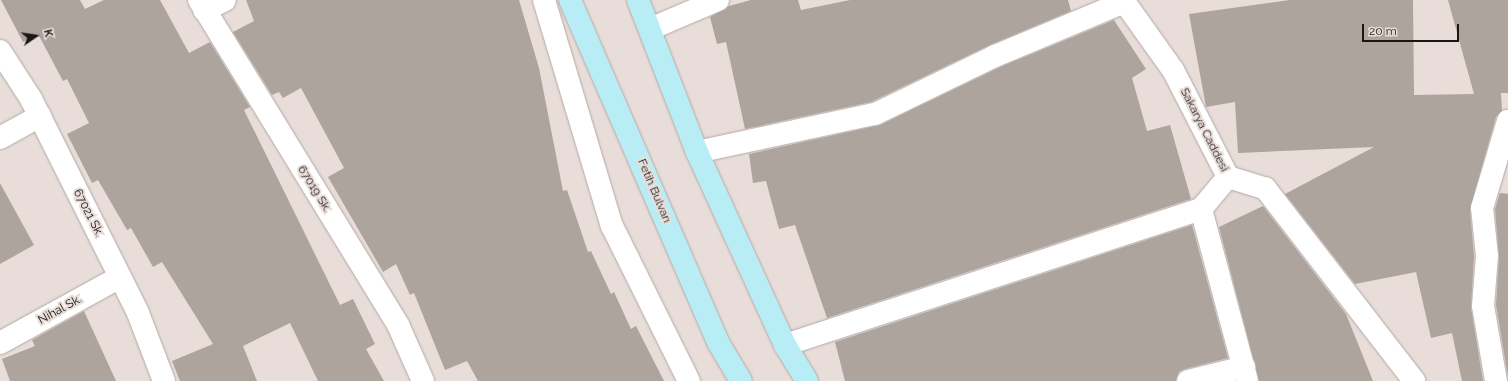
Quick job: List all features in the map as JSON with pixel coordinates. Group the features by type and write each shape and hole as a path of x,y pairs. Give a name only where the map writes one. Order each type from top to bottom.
{"main road":[{"name":"Fetih Bulvarı","path":"570,0 719,344 740,381"},
{"path":"638,0 697,152 785,345 807,381"}],"street":[{"path":"201,5 225,0"},
{"path":"544,0 612,226 689,381"},
{"path":"650,29 718,0"},
{"path":"697,152 875,114 995,56 1124,1"},
{"name":"Sakarya Caddesi","path":"1124,1 1173,70 1228,177 1201,209"},
{"name":"67019 Sk.","path":"201,5 399,327 423,381"},
{"name":"67021 Sk.","path":"0,51 40,116 120,276 138,313 164,381"},
{"path":"0,138 40,116"},
{"path":"1496,381 1483,306 1487,256 1482,208 1508,121"},
{"path":"1228,177 1265,188 1414,381"},
{"path":"785,345 1201,209 1245,374 1188,381"},
{"name":"Nihal Sk.","path":"0,343 120,276"}],"building":[{"path":"1,0 80,0 85,9 104,0 160,0 189,53 210,42 250,107 244,110 340,305 353,299 375,344 366,349 384,381 318,381 290,323 243,346 257,381 180,381 172,361 213,344 162,262 153,267 131,228 127,230 98,180 92,183 67,134 89,123 67,79 63,81 38,34 23,42"},
{"path":"246,0 519,0 539,68 563,191 567,190 588,252 591,251 611,294 614,292 631,329 636,326 664,381 478,381 467,361 445,370 414,293 410,295 396,264 383,272 328,177 344,168 301,88 283,98 279,92 272,95 233,32 254,21"},
{"path":"751,0 798,0 801,10 850,0 1068,0 1071,11 990,45 871,102 745,129 726,42 717,44 710,17 729,6"},
{"path":"1290,0 1413,0 1414,95 1474,94 1448,0 1508,0 1508,93 1501,93 1502,111 1496,117 1470,209 1474,256 1471,308 1483,381 1462,381 1452,333 1431,338 1416,272 1355,284 1285,194 1374,147 1238,153 1235,102 1206,107 1189,14"},
{"path":"1114,20 1146,69 1132,78 1147,131 1170,125 1191,199 827,318 795,225 779,229 766,181 753,183 749,154 880,125 1000,67"},
{"path":"0,183 34,245 0,264"},
{"path":"1500,193 1508,194 1508,377 1496,305 1499,257 1495,209"},
{"path":"1263,206 1346,314 1373,381 1259,381 1219,227"},
{"path":"1192,225 1228,358 1185,369 1179,372 1176,381 845,381 835,342"},
{"path":"84,311 116,381 10,381 2,359 35,346 32,340"}]}
